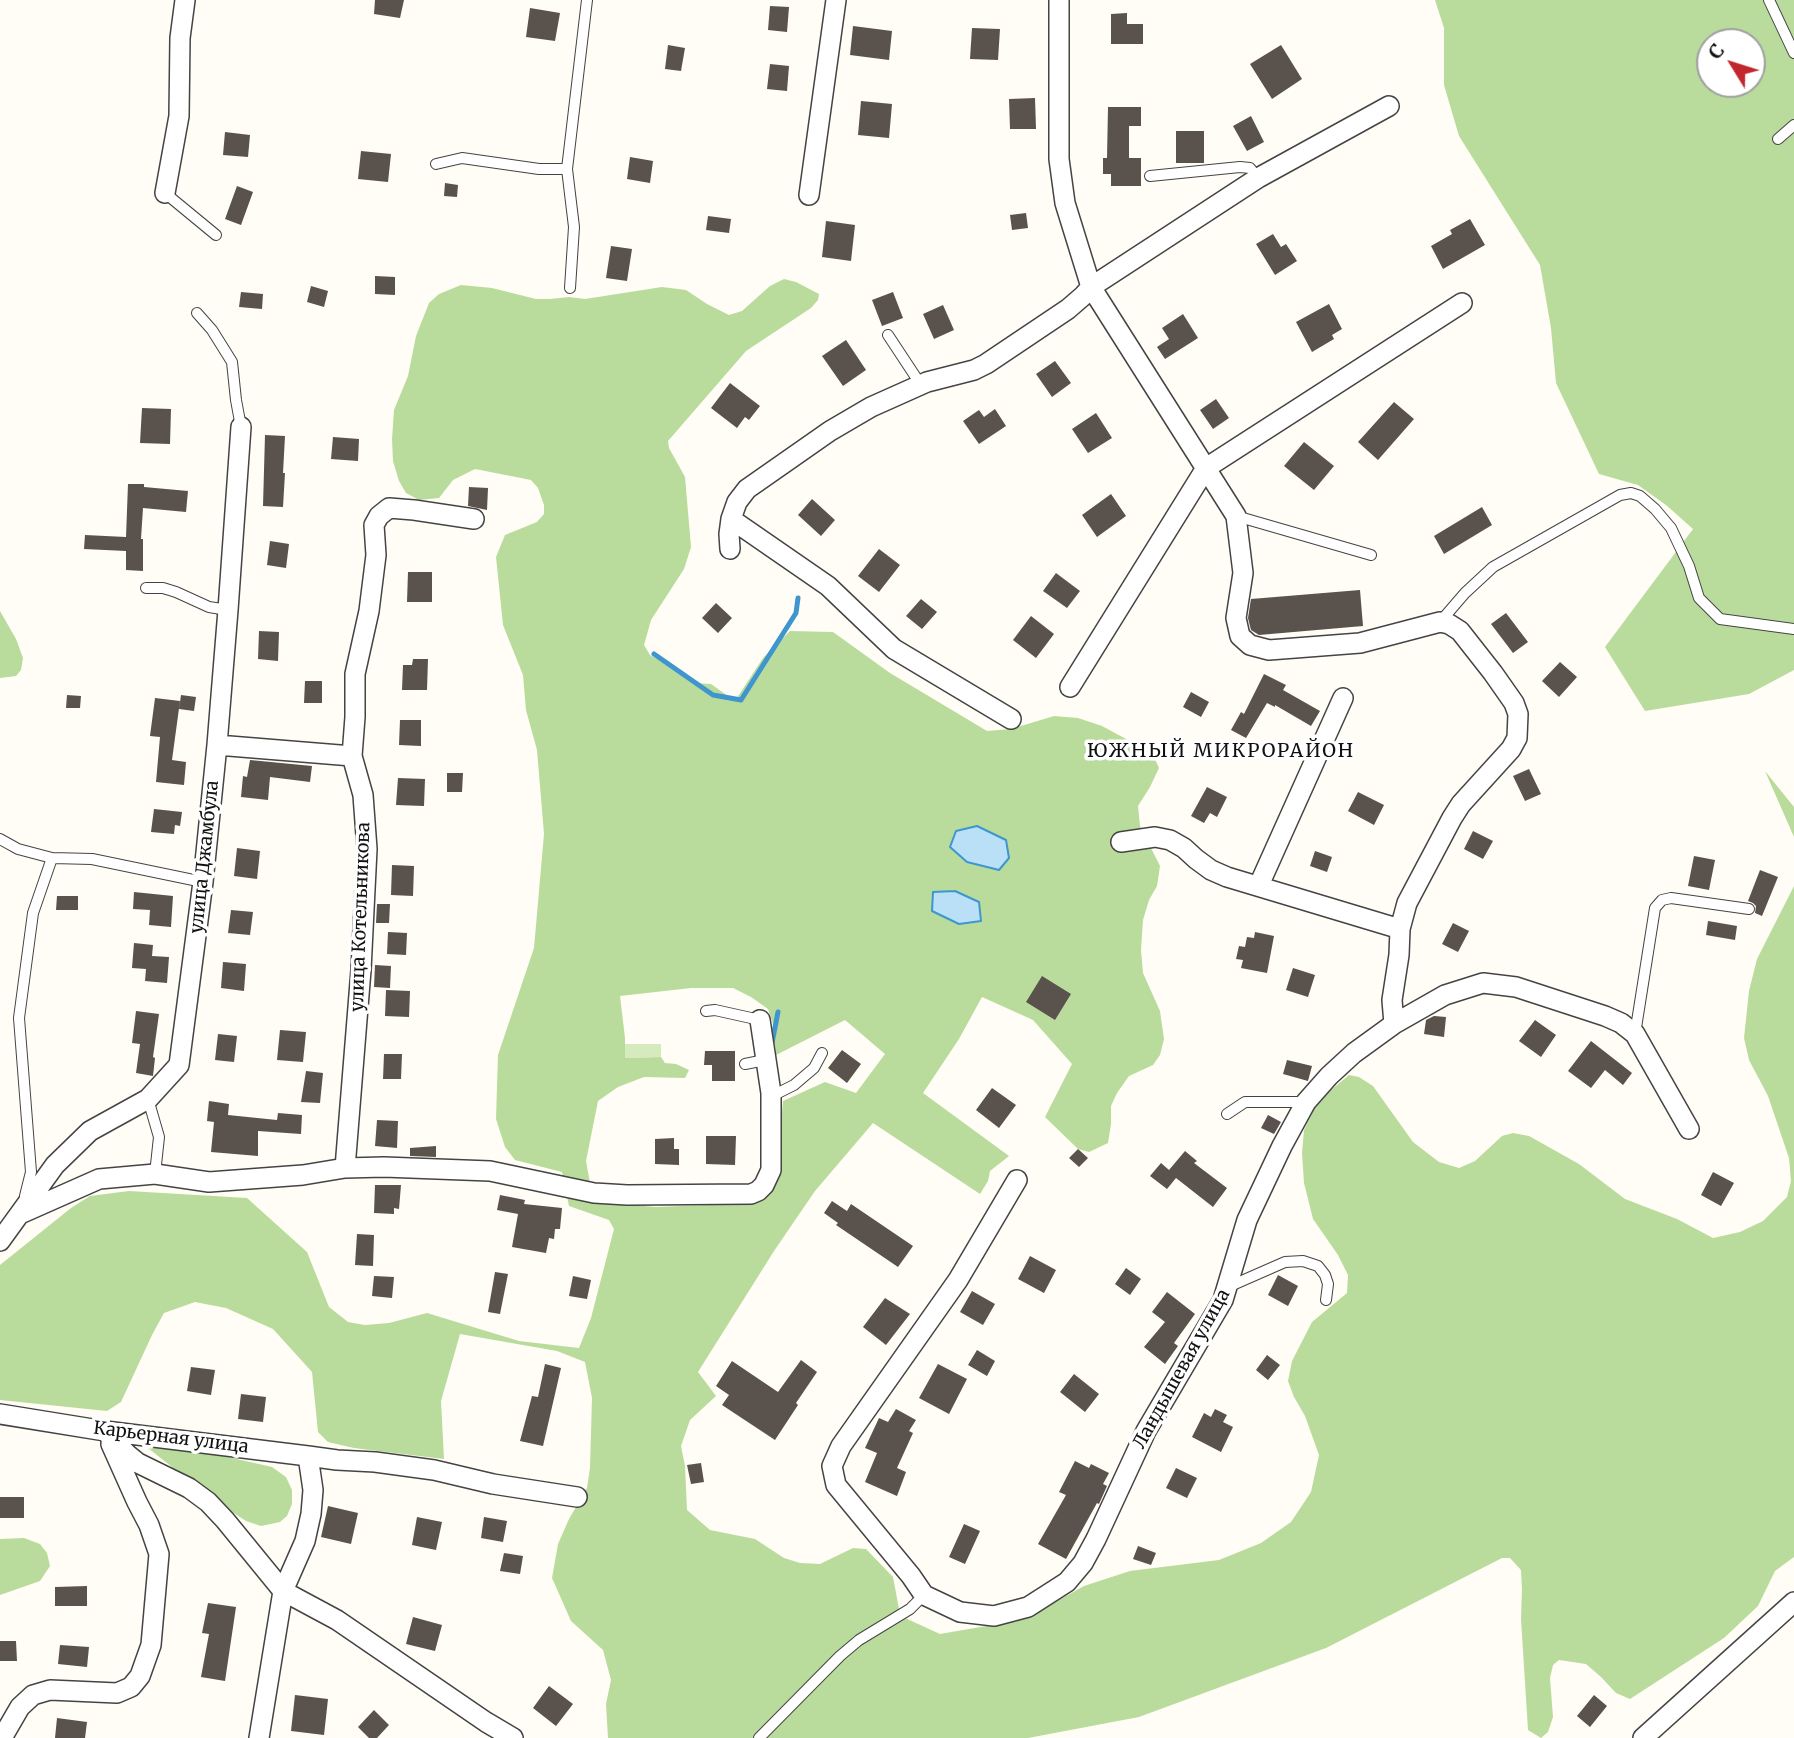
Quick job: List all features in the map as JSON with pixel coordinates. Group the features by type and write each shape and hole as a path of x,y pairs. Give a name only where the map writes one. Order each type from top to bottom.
{"street":[{"path":"165,193 179,116 180,38 185,0"},
{"path":"809,195 836,0"},
{"path":"1059,0 1059,159 1065,203 1091,287 1236,516 1243,573 1236,618 1240,636 1250,645 1269,650 1360,643 1440,622 1449,624 1460,631 1493,673 1514,703 1518,714 1517,738 1511,749 1461,804 1407,903 1400,929 1392,1000 1394,1024"},
{"path":"730,548 731,519 737,502 755,482 830,431 861,413 938,378 974,370 986,364 1068,309 1091,287 1258,178 1389,106"},
{"path":"1070,687 1206,468 1462,303"},
{"name":"улица Джамбула","path":"0,1241 55,1166 90,1131 148,1099 179,1065 203,882 217,745 241,427"},
{"name":"улица Котельникова","path":"345,1168 361,970 367,849 363,795 352,756 355,674 369,611 376,555 374,525 379,516 389,508 474,519"},
{"path":"731,519 828,586 894,649 1011,719"},
{"path":"1259,885 1343,698"},
{"path":"217,745 352,756"},
{"path":"1121,842 1155,837 1170,840 1211,870 1227,877 1400,929"},
{"name":"Ландышевая улица","path":"924,1595 961,1612 995,1616 1028,1607 1067,1582 1083,1563 1146,1431 1223,1300 1247,1220 1306,1102 1354,1053 1394,1024 1445,995 1483,982 1516,987 1605,1016 1621,1023 1635,1034 1689,1129"},
{"path":"20,1214 99,1179 155,1174 209,1182 303,1175 345,1168 490,1171 594,1193 751,1194 764,1185 771,1170 771,1093 760,1020"},
{"path":"924,1595 836,1485 832,1466 841,1446 958,1280 1017,1180"},
{"name":"Карьерная улица","path":"0,1414 105,1431 434,1470 493,1484 577,1497"},
{"path":"105,1431 138,1463 189,1488 208,1502 283,1591 337,1620 483,1730 513,1738"},
{"path":"2,1738 20,1707 33,1695 50,1690 117,1693 131,1687 140,1676 151,1645 159,1554 149,1525 105,1431"},
{"path":"259,1738 283,1591 305,1541 312,1514 313,1490 308,1455"},
{"path":"1643,1738 1794,1602"}],"lane":[{"path":"570,288 574,227 567,169 587,0"},
{"path":"1769,0 1794,53"},
{"path":"1778,139 1794,125"},
{"path":"436,164 461,158 539,169 567,169"},
{"path":"1150,176 1240,167 1250,168 1258,178"},
{"path":"165,193 216,234"},
{"path":"197,313 212,330 232,362 241,427"},
{"path":"888,335 921,386"},
{"path":"1440,622 1465,593 1493,567 1620,495 1631,493 1640,496 1655,509 1671,528 1689,566 1699,598 1720,620 1794,629"},
{"path":"1236,516 1371,555"},
{"path":"146,588 163,588 209,607 228,610"},
{"path":"0,839 18,849 52,858 92,859 203,882"},
{"path":"20,1214 32,1172 19,1018 33,913 52,858"},
{"path":"1635,1034 1655,908 1662,900 1671,898 1749,909"},
{"path":"706,1011 715,1010 760,1020"},
{"path":"771,1093 778,1093 794,1085 814,1068 822,1054"},
{"path":"745,1064 765,1060"},
{"path":"148,1099 159,1137 155,1174"},
{"path":"1227,1114 1245,1102 1306,1102"},
{"path":"1227,1288 1285,1262 1303,1261 1318,1266 1325,1275 1328,1284 1326,1300"},
{"path":"759,1738 840,1656 859,1640 910,1609 924,1595"}],"green space":[{"path":"1435,0 1794,0 1794,670 1749,694 1645,711 1605,647 1693,529 1638,485 1599,474 1556,383 1551,328 1540,265 1459,136 1444,85 1444,28"},
{"path":"784,279 796,282 819,294 818,300 811,308 746,351 668,441 685,477 691,547 684,569 651,620 644,645 650,655 695,683 711,684 735,701 763,658 790,631 833,632 890,673 987,731 1011,729 1054,716 1078,718 1102,726 1152,753 1159,768 1138,806 1140,826 1160,866 1157,886 1143,920 1141,950 1143,973 1160,1011 1164,1039 1160,1055 1153,1065 1129,1076 1117,1093 1111,1106 1108,1143 1089,1152 1078,1149 1045,1117 1072,1064 1033,1020 982,997 959,1039 923,1093 1009,1156 990,1171 988,1181 980,1194 873,1123 815,1191 698,1372 716,1396 690,1420 681,1446 685,1466 687,1510 710,1530 755,1539 784,1558 800,1563 820,1564 853,1548 866,1549 893,1577 899,1609 905,1618 940,1634 1015,1621 1084,1586 1130,1571 1219,1560 1261,1543 1291,1522 1311,1492 1319,1455 1305,1416 1288,1381 1292,1361 1312,1322 1347,1293 1348,1275 1338,1255 1313,1219 1304,1183 1304,1130 1318,1101 1349,1075 1359,1077 1373,1086 1413,1142 1439,1162 1459,1168 1475,1161 1502,1136 1513,1133 1529,1136 1579,1164 1625,1199 1677,1219 1713,1238 1740,1232 1763,1221 1787,1197 1791,1181 1789,1158 1768,1096 1749,1060 1744,1038 1749,991 1757,959 1794,886 1794,1557 1775,1571 1758,1606 1724,1638 1630,1699 1616,1693 1586,1664 1559,1660 1553,1665 1550,1678 1553,1717 1548,1732 1541,1738 1528,1730 1521,1619 1521,1570 1510,1558 1502,1558 1326,1648 1139,1717 1028,1738 608,1738 606,1704 611,1680 603,1650 571,1621 552,1578 558,1544 587,1488 592,1398 585,1362 557,1351 460,1334 441,1401 444,1459 354,1448 328,1442 318,1432 312,1372 273,1329 226,1308 195,1302 164,1313 121,1402 107,1411 0,1400 0,1265 90,1196 129,1191 247,1198 307,1252 329,1307 348,1322 365,1325 389,1323 427,1313 519,1341 579,1348 591,1318 614,1229 609,1220 569,1206 562,1172 515,1160 505,1147 496,1119 498,1055 534,948 544,834 537,750 526,710 523,675 503,625 496,557 505,535 537,522 544,514 544,505 538,488 531,480 475,469 453,480 439,498 419,500 406,493 393,461 394,410 408,376 416,336 429,303 439,294 461,285 492,288 536,299 585,299 662,287 686,290 729,315 742,311 770,286","holes":["691,988 733,988 768,1009 773,1024 776,1055 845,1020 885,1054 856,1093 825,1082 783,1101 776,1179 735,1204 655,1207 602,1202 592,1194 586,1161 598,1101 618,1087 644,1077 685,1078 689,1070 676,1064 665,1063 661,1057 625,1058 620,996"]},
{"path":"0,611 23,658 21,670 16,676 0,678"},
{"path":"1765,771 1794,807 1794,837"},
{"path":"625,1044 661,1044 661,1057 625,1058"},
{"path":"153,1440 272,1467 286,1477 292,1490 292,1504 287,1516 280,1522 261,1526 246,1521 211,1498 148,1448"},
{"path":"24,1538 40,1544 47,1553 50,1566 40,1581 0,1595 0,1539"}],"water":[{"path":"977,826 1006,840 1009,858 999,870 967,862 950,847 956,831"},
{"path":"955,891 979,902 981,921 959,924 932,911 933,892"}],"building":[{"path":"375,0 404,0 400,18 374,14"},
{"path":"770,6 789,7 787,32 768,30"},
{"path":"530,8 560,13 555,41 526,37"},
{"path":"1127,13 1127,24 1143,24 1143,44 1111,44 1111,14"},
{"path":"853,26 892,31 889,60 850,55"},
{"path":"972,28 1000,29 998,60 970,59"},
{"path":"668,45 685,48 681,71 665,69"},
{"path":"1281,45 1302,79 1272,99 1250,64"},
{"path":"770,64 789,66 787,91 767,89"},
{"path":"1035,98 1036,129 1010,129 1009,99"},
{"path":"861,101 892,104 889,138 858,135"},
{"path":"1108,107 1141,107 1141,126 1129,126 1129,158 1141,158 1141,186 1111,186 1111,174 1103,174 1103,158 1107,158"},
{"path":"1251,116 1264,142 1247,151 1233,126"},
{"path":"1176,131 1204,131 1204,163 1176,163"},
{"path":"225,132 250,135 248,157 223,155"},
{"path":"361,151 391,154 388,182 358,179"},
{"path":"630,157 653,161 650,183 627,179"},
{"path":"445,183 458,185 457,197 444,196"},
{"path":"237,186 253,192 241,225 225,219"},
{"path":"1026,213 1028,228 1012,230 1010,215"},
{"path":"708,216 731,219 729,233 706,230"},
{"path":"1470,219 1485,245 1443,269 1431,246 1452,234 1450,230"},
{"path":"826,221 855,225 851,261 822,257"},
{"path":"1273,234 1281,247 1286,244 1297,261 1275,275 1256,244"},
{"path":"611,246 632,249 627,281 606,278"},
{"path":"375,276 395,277 395,295 375,294"},
{"path":"311,286 328,291 324,307 307,302"},
{"path":"241,292 263,294 262,309 239,307"},
{"path":"893,292 903,318 882,326 872,300"},
{"path":"1329,304 1342,329 1332,335 1334,339 1312,352 1296,322"},
{"path":"943,305 954,330 934,339 923,314"},
{"path":"1183,314 1198,338 1165,359 1157,347 1169,339 1162,328"},
{"path":"846,340 866,370 843,386 822,356"},
{"path":"1055,361 1071,383 1052,397 1036,374"},
{"path":"730,383 760,406 749,420 745,417 737,428 711,408"},
{"path":"1216,399 1229,418 1213,429 1200,410"},
{"path":"1394,402 1414,419 1378,460 1358,442"},
{"path":"142,408 171,409 170,444 140,443"},
{"path":"995,409 1006,426 979,444 963,421 979,410 984,417"},
{"path":"1096,413 1112,438 1088,453 1072,429"},
{"path":"265,435 285,436 283,507 263,506"},
{"path":"333,437 359,439 358,461 331,459"},
{"path":"1304,442 1334,466 1314,490 1284,466"},
{"path":"128,484 188,491 186,512 143,508 143,571 126,570 126,551 84,549 85,535 126,537"},
{"path":"469,487 488,488 487,510 468,506"},
{"path":"1111,494 1126,516 1097,537 1082,515"},
{"path":"812,499 835,520 821,536 798,515"},
{"path":"1482,507 1492,525 1444,554 1434,536"},
{"path":"270,541 289,544 286,568 267,565"},
{"path":"879,549 900,565 879,592 858,576"},
{"path":"408,572 432,572 432,602 407,602"},
{"path":"1056,573 1080,591 1067,608 1043,591"},
{"path":"1360,590 1363,626 1259,635 1251,630 1248,618 1251,599"},
{"path":"921,599 937,612 922,629 906,616"},
{"path":"716,603 732,618 718,633 702,618"},
{"path":"1506,613 1528,642 1513,653 1491,624"},
{"path":"1031,616 1054,634 1036,658 1013,640"},
{"path":"259,631 279,632 278,661 258,659"},
{"path":"413,659 428,659 427,690 402,690 403,665 412,665"},
{"path":"1560,662 1577,677 1559,697 1542,681"},
{"path":"1264,674 1286,685 1283,690 1320,711 1311,726 1267,703 1246,738 1231,730 1241,712 1244,714"},
{"path":"305,681 322,681 322,703 304,703"},
{"path":"1191,692 1209,702 1201,717 1183,707"},
{"path":"67,695 81,696 80,708 66,708"},
{"path":"181,695 196,697 194,711 179,709"},
{"path":"155,698 180,701 172,760 186,762 184,785 156,782 160,737 150,736"},
{"path":"400,720 421,720 421,746 399,745"},
{"path":"250,760 312,766 310,782 270,777 268,800 241,797 243,776 247,777"},
{"path":"1529,769 1541,794 1525,801 1513,776"},
{"path":"447,773 463,773 462,792 447,792"},
{"path":"398,778 425,779 424,806 396,805"},
{"path":"1207,787 1227,797 1217,817 1210,813 1204,823 1191,816"},
{"path":"1358,792 1384,805 1374,825 1348,811"},
{"path":"154,809 182,812 180,826 175,825 174,834 151,832"},
{"path":"1473,831 1493,841 1483,859 1464,849"},
{"path":"237,848 260,851 257,879 234,876"},
{"path":"1315,851 1332,857 1327,872 1310,866"},
{"path":"1694,856 1715,860 1709,890 1688,886"},
{"path":"392,865 414,866 413,896 391,895"},
{"path":"1760,870 1778,877 1762,916 1755,913 1756,906 1748,901"},
{"path":"134,892 173,896 171,927 149,925 150,910 133,909"},
{"path":"57,896 78,896 78,910 56,910"},
{"path":"377,904 390,904 389,923 376,923"},
{"path":"231,910 253,912 250,935 228,933"},
{"path":"1708,921 1737,926 1735,940 1706,935"},
{"path":"1453,923 1469,931 1458,952 1442,944"},
{"path":"388,932 407,933 406,955 387,954"},
{"path":"1255,932 1274,936 1267,973 1241,968 1243,960 1236,959 1239,946 1245,947 1247,937 1254,938"},
{"path":"134,943 153,945 152,956 169,957 167,983 145,981 146,969 132,968"},
{"path":"223,962 246,964 244,991 221,988"},
{"path":"375,965 391,966 390,988 374,987"},
{"path":"1293,968 1315,975 1308,997 1286,990"},
{"path":"1042,976 1071,994 1055,1020 1026,1002"},
{"path":"386,990 410,991 409,1017 385,1016"},
{"path":"136,1011 159,1014 153,1076 136,1073 140,1044 132,1043"},
{"path":"1434,1016 1446,1017 1444,1037 1424,1034 1426,1020"},
{"path":"1535,1020 1556,1035 1541,1057 1519,1041"},
{"path":"280,1030 306,1032 303,1062 277,1060"},
{"path":"218,1034 237,1036 234,1062 215,1060"},
{"path":"1591,1041 1632,1073 1623,1085 1605,1070 1591,1088 1568,1071"},
{"path":"842,1050 861,1064 847,1083 828,1068"},
{"path":"705,1051 735,1051 735,1081 712,1081 712,1065 704,1065"},
{"path":"384,1054 402,1054 401,1079 383,1079"},
{"path":"1287,1060 1312,1066 1308,1081 1283,1074"},
{"path":"306,1071 323,1073 320,1103 301,1102"},
{"path":"992,1088 1016,1105 999,1128 976,1110"},
{"path":"209,1101 229,1104 228,1115 277,1120 278,1113 302,1115 301,1134 258,1131 258,1156 211,1152 214,1122 207,1121"},
{"path":"1268,1115 1281,1122 1274,1134 1261,1128"},
{"path":"377,1120 398,1121 397,1148 375,1146"},
{"path":"706,1136 736,1136 735,1165 706,1164"},
{"path":"674,1138 674,1149 679,1149 679,1165 655,1164 655,1139"},
{"path":"436,1146 436,1157 410,1156 410,1148"},
{"path":"1078,1149 1088,1158 1079,1167 1069,1158"},
{"path":"1185,1151 1197,1161 1194,1163 1227,1188 1213,1207 1176,1178 1167,1189 1150,1176 1161,1163 1169,1170"},
{"path":"1713,1172 1734,1183 1721,1206 1701,1195"},
{"path":"375,1185 401,1185 399,1209 394,1208 394,1214 374,1213"},
{"path":"500,1195 525,1200 524,1204 562,1208 560,1229 555,1229 554,1239 549,1238 546,1253 512,1247 518,1214 497,1210"},
{"path":"832,1201 847,1211 851,1204 913,1246 898,1267 836,1225 838,1223 824,1213"},
{"path":"357,1234 374,1235 373,1266 355,1265"},
{"path":"1030,1256 1056,1270 1044,1293 1018,1279"},
{"path":"1126,1268 1141,1279 1130,1295 1115,1284"},
{"path":"495,1272 508,1274 500,1314 488,1312"},
{"path":"1278,1275 1298,1286 1288,1306 1268,1295"},
{"path":"374,1276 394,1277 392,1298 372,1296"},
{"path":"573,1276 591,1280 587,1299 569,1296"},
{"path":"972,1291 995,1304 983,1325 960,1312"},
{"path":"1167,1292 1195,1314 1174,1343 1178,1346 1165,1364 1144,1347 1165,1322 1152,1312"},
{"path":"885,1298 910,1314 886,1345 863,1327"},
{"path":"977,1350 995,1361 987,1376 968,1365"},
{"path":"1267,1355 1280,1365 1268,1380 1256,1370"},
{"path":"801,1360 817,1372 775,1440 722,1405 729,1395 716,1386 732,1361 778,1392"},
{"path":"545,1364 561,1368 543,1446 520,1441 532,1396 538,1397"},
{"path":"938,1364 967,1379 949,1414 919,1398"},
{"path":"191,1367 215,1370 211,1395 187,1391"},
{"path":"1074,1374 1099,1394 1085,1412 1060,1392"},
{"path":"241,1394 266,1397 263,1422 238,1419"},
{"path":"896,1409 916,1420 909,1431 913,1433 897,1468 906,1472 897,1496 865,1482 877,1453 865,1448 879,1418 888,1422"},
{"path":"1215,1409 1227,1415 1223,1422 1233,1427 1221,1452 1192,1437 1204,1413 1211,1417"},
{"path":"1075,1461 1089,1468 1091,1464 1109,1473 1103,1484 1107,1486 1099,1504 1097,1503 1066,1559 1038,1544 1066,1495 1059,1492"},
{"path":"701,1463 704,1482 691,1484 687,1465"},
{"path":"1176,1468 1197,1478 1187,1498 1166,1488"},
{"path":"0,1497 24,1497 24,1518 0,1518"},
{"path":"328,1506 358,1513 351,1544 321,1537"},
{"path":"417,1517 442,1522 436,1550 412,1545"},
{"path":"484,1517 507,1521 503,1542 481,1538"},
{"path":"964,1524 980,1531 965,1564 949,1557"},
{"path":"1138,1546 1156,1553 1151,1565 1133,1559"},
{"path":"504,1553 523,1556 520,1574 500,1571"},
{"path":"87,1586 87,1606 55,1606 55,1587"},
{"path":"208,1603 236,1607 225,1681 201,1677 209,1634 202,1633"},
{"path":"413,1617 442,1625 435,1651 406,1644"},
{"path":"0,1641 16,1641 17,1661 0,1661"},
{"path":"60,1645 89,1647 87,1667 58,1664"},
{"path":"549,1686 573,1704 556,1726 533,1708"},
{"path":"295,1695 328,1699 324,1735 291,1731"},
{"path":"1594,1695 1607,1706 1590,1727 1577,1716"},
{"path":"374,1710 389,1725 377,1738 369,1738 358,1727"},
{"path":"57,1718 87,1722 85,1738 55,1738"}],"waterway":[{"path":"654,654 713,695 741,700 796,613 798,598"},
{"path":"772,1043 778,1012"}],"district":[{"name":"ЮЖНЫЙ МИКРОРАЙОН","path":"1221,752"}]}
